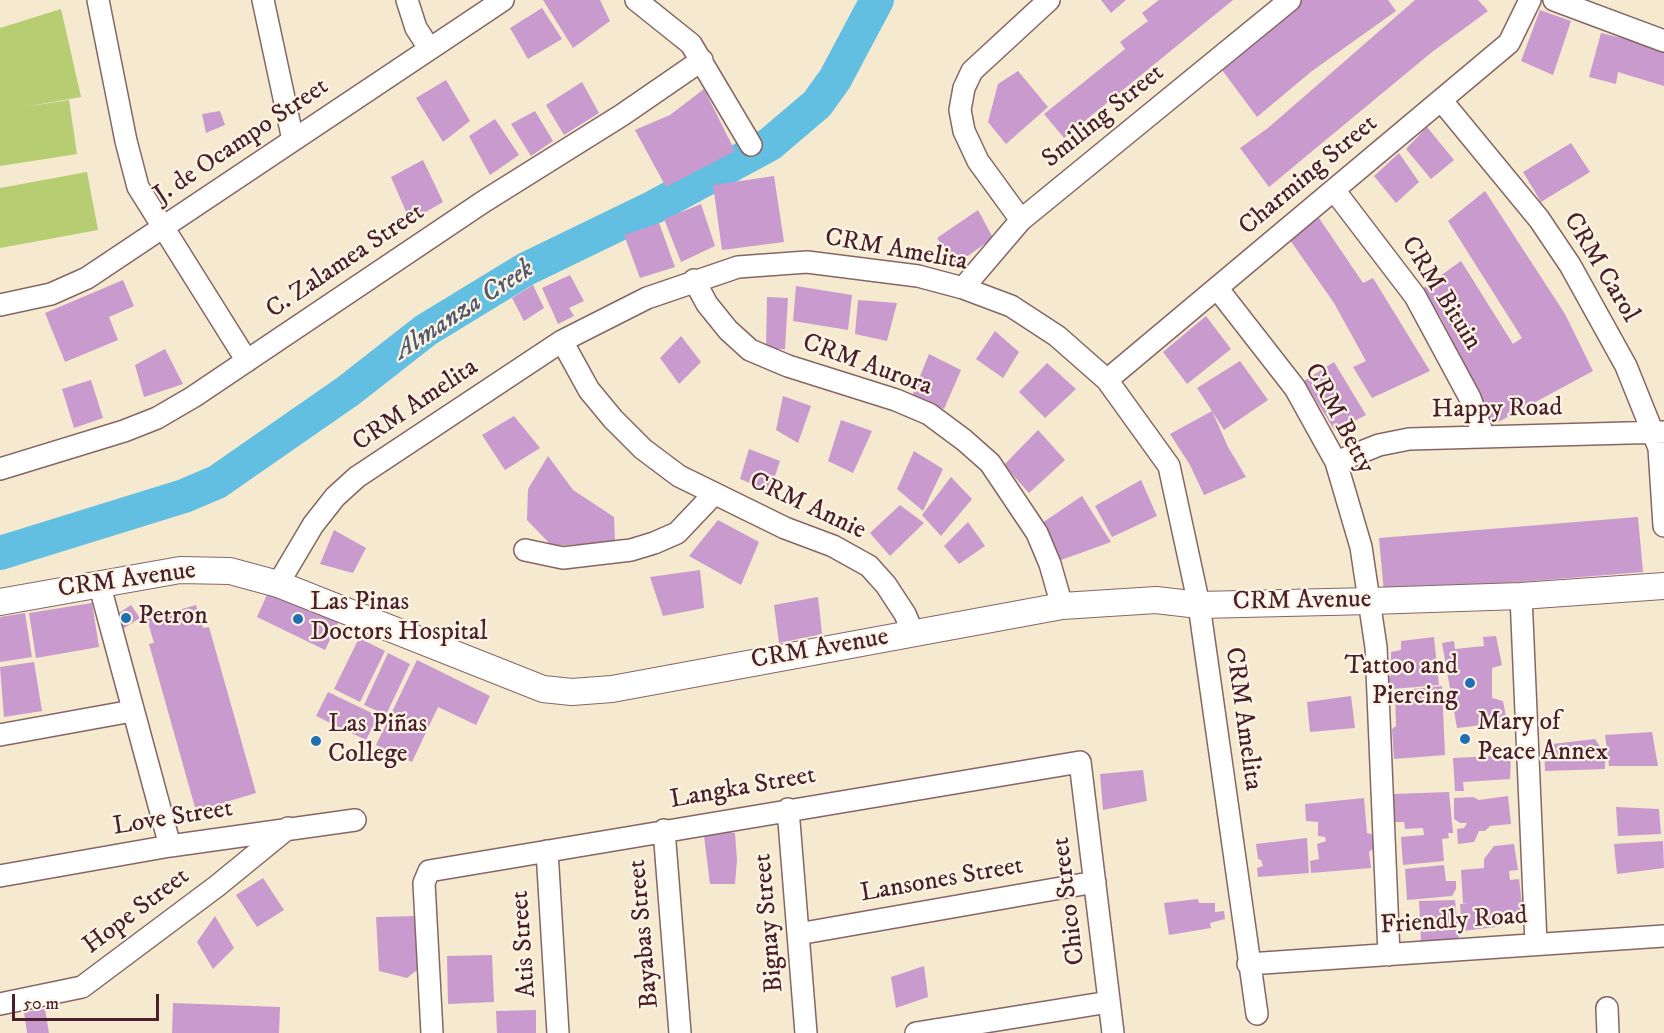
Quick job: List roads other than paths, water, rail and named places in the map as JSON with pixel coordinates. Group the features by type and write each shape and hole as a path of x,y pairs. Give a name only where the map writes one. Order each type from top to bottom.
{"street":[{"path":"98,0 138,187 247,361"},
{"path":"263,0 292,140"},
{"path":"407,0 416,28 429,48"},
{"name":"J. de Ocampo Street","path":"0,305 51,294 87,278 503,0"},
{"path":"636,0 690,44 702,60 751,146"},
{"path":"1020,220 978,161 964,131 960,110 963,88 972,72 1049,0"},
{"name":"Smiling Street","path":"963,288 1020,220 1290,0"},
{"name":"Charming Street","path":"1107,380 1509,43 1530,0"},
{"path":"1554,0 1664,41"},
{"name":"C. Zalamea Street","path":"0,469 124,431 157,418 247,361 483,202 622,115 702,60"},
{"name":"CRM Carol","path":"1441,100 1539,219 1569,264 1626,366 1658,432 1664,526"},
{"name":"CRM Bituin","path":"1334,190 1416,296 1470,398 1484,437"},
{"name":"CRM Amelita","path":"278,584 313,525 335,497 357,477 562,341 647,298 694,280 738,267 807,262 918,276 963,288 1011,306 1057,336 1107,380 1169,466 1199,605 1248,964 1257,1014"},
{"name":"CRM Aurora","path":"694,280 707,303 728,330 750,350 788,366 896,400 929,414 990,463 1037,532 1050,564 1062,606"},
{"name":"CRM Betty","path":"1217,288 1295,388 1336,462 1361,547 1371,601 1377,659 1389,955"},
{"name":"CRM Annie","path":"562,341 590,390 613,419 643,449 679,476 785,528 833,546 869,566 886,585 905,614 912,633"},
{"name":"Happy Road","path":"1336,462 1379,446 1409,439 1658,432"},
{"name":"CRM Annie","path":"525,550 563,558 631,550 677,533 714,494"},
{"name":"CRM Avenue","path":"0,602 180,570 230,571 278,584 543,689 572,692 612,688 1062,606 1156,600 1199,605 1371,601 1521,596 1664,586"},
{"path":"99,583 170,846"},
{"path":"1521,596 1536,943"},
{"path":"0,735 132,711"},
{"name":"Langka Street","path":"432,1033 424,884 426,875 432,870 1080,762"},
{"name":"Chico Street","path":"1080,762 1113,1033"},
{"name":"Bignay Street","path":"788,809 806,1033"},
{"name":"Love Street","path":"0,876 290,827 355,820"},
{"name":"Hope Street","path":"0,1004 82,987 113,966 290,827"},
{"name":"Bayabas Street","path":"664,830 680,1033"},
{"name":"Atis Street","path":"547,851 558,1033"},
{"name":"Lansones Street","path":"798,934 1095,882"},
{"name":"Friendly Road","path":"1248,964 1664,936"},
{"path":"916,1033 1109,1002"},
{"path":"1607,1008 1608,1033"}],"waterway":[{"name":"Almanza Creek","path":"0,553 184,496 217,482 348,391 426,330 526,269 654,207 770,144 817,104 835,79 877,0"}],"place":[{"name":"Petron","path":"126,618"},
{"name":"Las Pinas Doctors Hospital","path":"298,619"},
{"name":"Tattoo and Piercing","path":"1470,683"},
{"name":"Mary of Peace Annex","path":"1465,739"},
{"name":"Las Piñas College","path":"316,741"}]}
